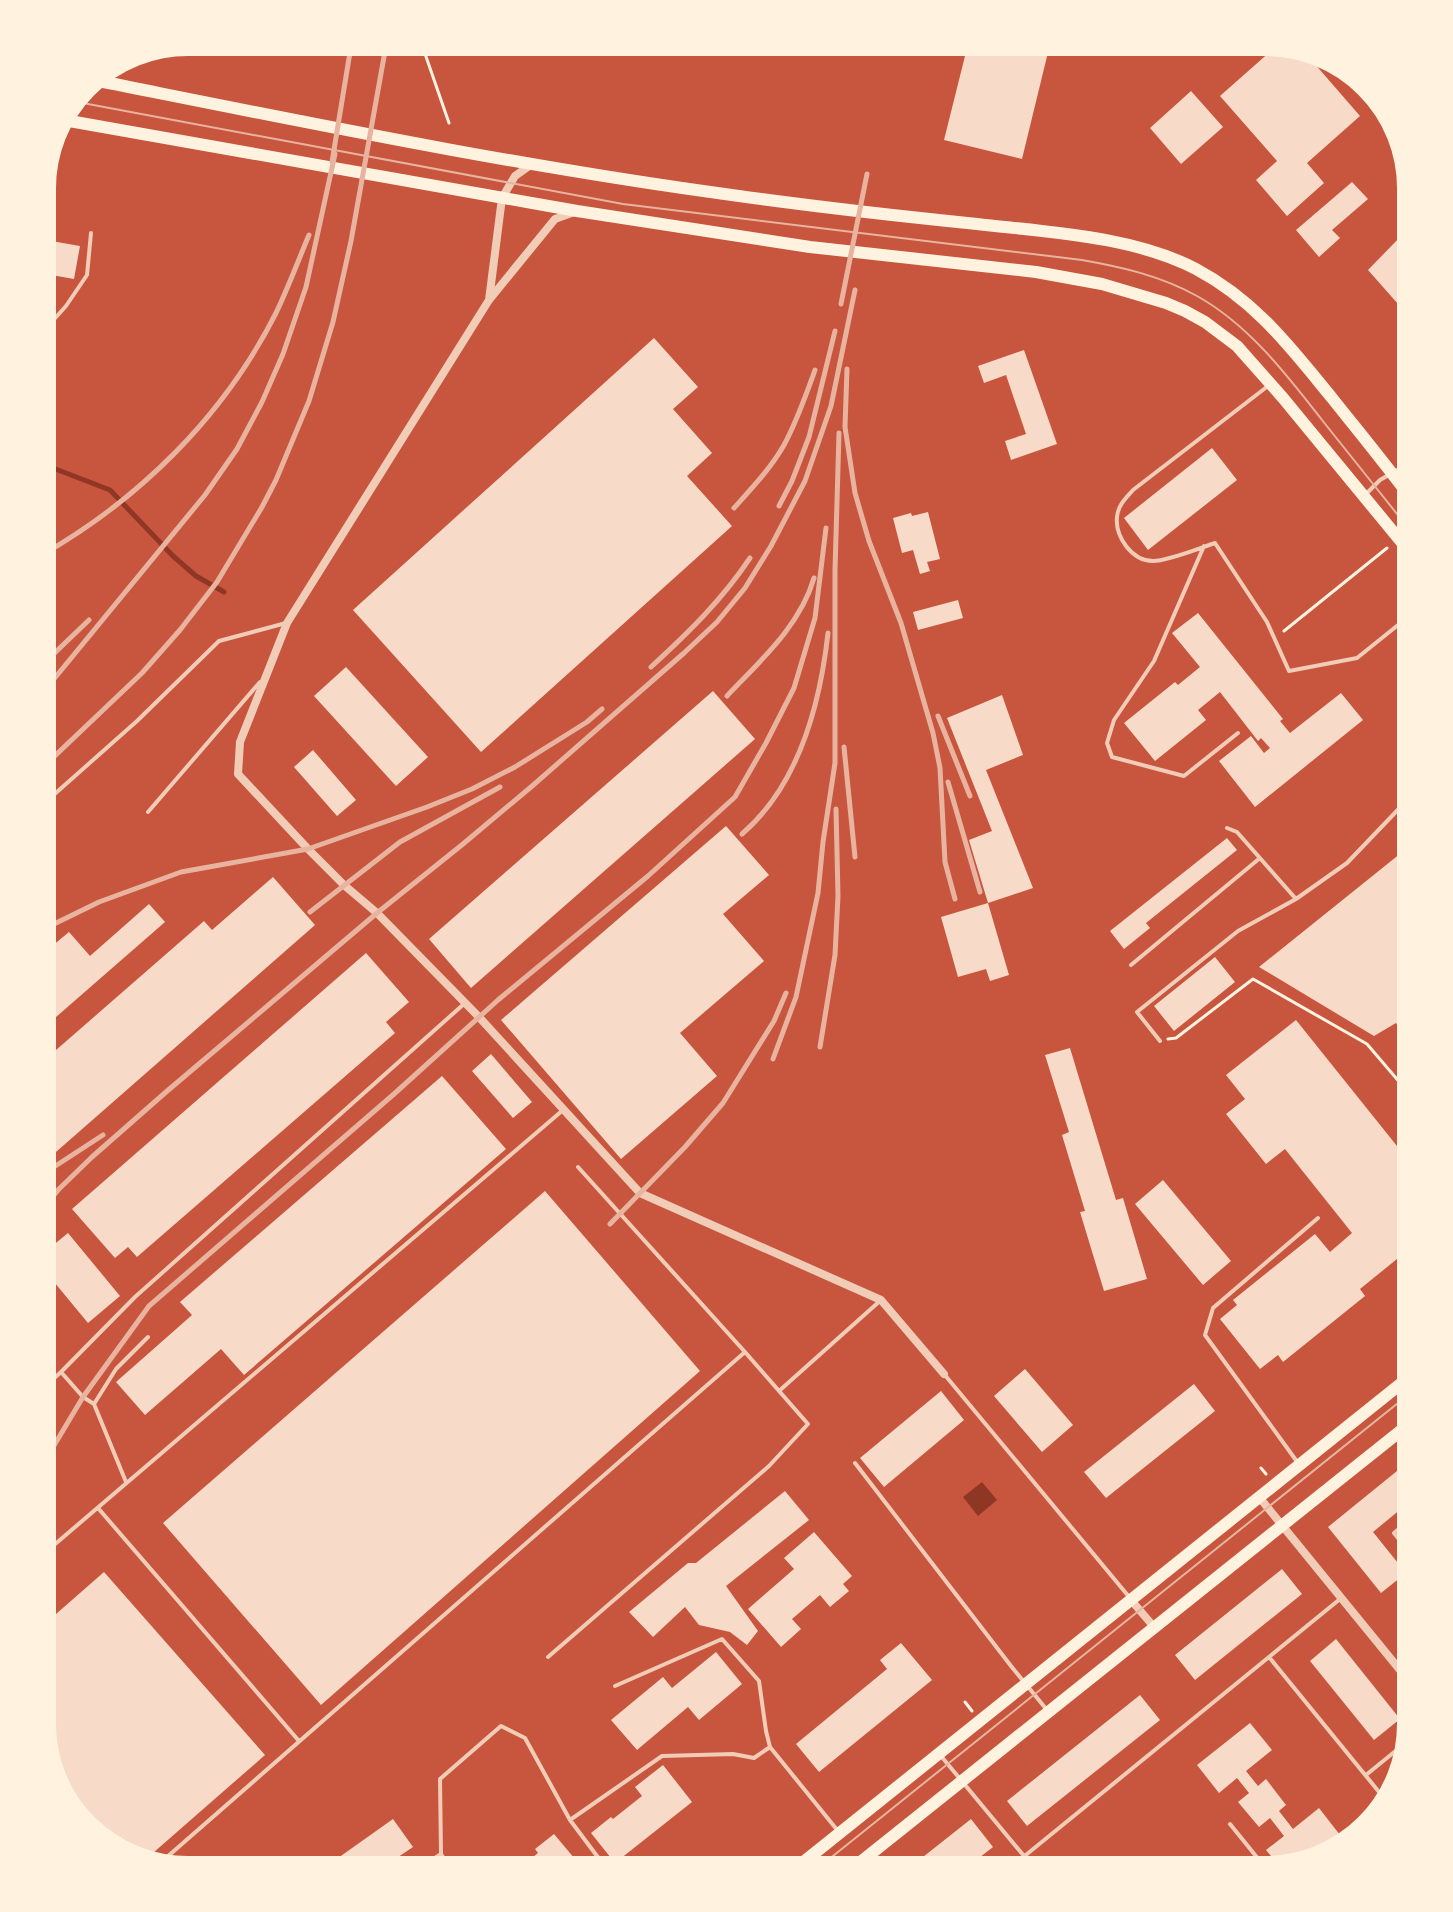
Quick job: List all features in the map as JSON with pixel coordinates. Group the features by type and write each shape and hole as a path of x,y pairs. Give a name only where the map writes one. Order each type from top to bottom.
{"main road":[{"path":"106,82 532,164 815,206 1098,239 1157,253 1196,269 1231,290 1267,320 1399,482"},
{"path":"73,122 577,211 810,247 1036,272 1102,284 1166,303 1185,311 1237,346 1399,538"},
{"path":"810,1858 1399,1385"},
{"path":"865,1858 1399,1432"}],"street":[{"path":"489,300 502,198 515,176 532,164"},
{"path":"577,211 555,219 489,300 287,623 240,742 238,774 308,849 377,913 465,1003 640,1193 881,1300 944,1374"},
{"path":"1259,1497 1399,1669"},
{"path":"1131,1600 1154,1627"}],"lane":[{"path":"54,319 87,275 91,233"},
{"path":"1271,384 1133,490 1120,506 1116,518 1125,545 1136,558 1155,562 1215,543 1267,622 1289,671 1357,658 1399,624"},
{"path":"1364,495 1380,480 1399,470"},
{"path":"1204,546 1154,661 1114,720 1107,743 1112,757 1184,776 1238,733"},
{"path":"54,795 137,721 219,641 287,623"},
{"path":"148,812 265,677"},
{"path":"1160,1041 1137,1012 1238,931 1296,899 1347,863 1399,809"},
{"path":"1227,828 1237,832 1296,899"},
{"path":"1131,965 1260,858"},
{"path":"54,1378 135,1297 465,1003"},
{"path":"54,1545 563,1110"},
{"path":"548,1657 769,1466 808,1424 578,1167"},
{"path":"1299,1465 1205,1335 1213,1308 1318,1218"},
{"path":"779,1391 881,1300"},
{"path":"94,1404 116,1369 148,1337"},
{"path":"168,1856 745,1352"},
{"path":"61,1372 83,1397 94,1404 127,1483"},
{"path":"944,1374 1131,1600"},
{"path":"855,1463 1048,1712"},
{"path":"98,1508 299,1741"},
{"path":"1022,1858 1342,1598"},
{"path":"615,1686 722,1639 759,1681 770,1747 840,1833"},
{"path":"1269,1657 1379,1792"},
{"path":"443,1858 440,1779 501,1726 525,1738 570,1820 598,1858"},
{"path":"570,1820 662,1756 733,1754 754,1758 770,1747"},
{"path":"1366,1775 1396,1751"},
{"path":"939,1754 1024,1856"},
{"path":"1230,1824 1257,1858"},
{"path":"435,1858 441,1854"}],"path":[{"path":"425,54 449,123"},
{"path":"1275,639 1399,540"},
{"path":"1160,1041 1176,1038 1253,979 1367,1044 1399,1082"}],"shaded area":[{"path":"982,1482 997,1500 978,1516 963,1497"}],"building":[{"path":"966,54 1048,54 1022,159 944,140"},
{"path":"1267,54 1273,54 1315,64 1360,116 1307,163 1324,183 1287,216 1256,180 1277,161 1220,96"},
{"path":"1191,91 1223,127 1181,164 1150,128"},
{"path":"1352,182 1368,199 1332,230 1340,238 1319,257 1296,230"},
{"path":"1399,238 1399,305 1368,270"},
{"path":"54,241 80,246 74,279 54,275"},
{"path":"654,338 698,387 673,409 712,453 687,476 732,526 481,752 353,610"},
{"path":"1024,350 1057,444 1011,460 1005,441 1026,434 1006,375 984,383 978,366"},
{"path":"1212,448 1237,480 1148,550 1124,518"},
{"path":"928,512 940,559 927,562 930,571 920,574 913,550 902,553 893,518"},
{"path":"958,600 963,618 918,630 913,612"},
{"path":"1198,613 1283,719 1280,721 1290,733 1341,693 1363,720 1255,807 1219,761 1251,736 1264,753 1270,748 1261,738 1258,741 1220,692 1198,710 1206,720 1155,761 1124,723 1175,682 1178,685 1200,667 1172,633"},
{"path":"346,667 428,757 396,786 314,696"},
{"path":"713,691 755,739 471,988 429,939"},
{"path":"1002,695 1023,755 986,770 1033,888 988,903 969,840 992,831 947,718"},
{"path":"313,750 356,800 337,816 294,767"},
{"path":"726,826 769,875 723,914 764,961 680,1033 717,1076 621,1159 501,1020"},
{"path":"1227,838 1237,850 1146,923 1150,928 1124,949 1110,931"},
{"path":"1399,855 1399,1027 1396,1023 1374,1036 1259,967"},
{"path":"273,877 315,925 54,1154 54,1052 204,921 212,930"},
{"path":"988,903 1009,975 990,981 986,969 958,977 941,917"},
{"path":"149,904 165,922 54,1019 54,944 69,932 90,956"},
{"path":"366,953 409,1002 386,1022 395,1033 137,1257 128,1247 115,1258 72,1209"},
{"path":"1215,957 1235,982 1174,1031 1154,1006"},
{"path":"1296,1020 1399,1149 1399,1257 1360,1289 1365,1296 1283,1362 1278,1355 1260,1369 1220,1319 1237,1305 1233,1300 1315,1234 1330,1252 1352,1233 1285,1149 1266,1164 1226,1114 1245,1099 1226,1075"},
{"path":"1070,1048 1116,1200 1123,1198 1147,1279 1104,1291 1080,1212 1085,1211 1062,1135 1069,1132 1045,1055"},
{"path":"491,1054 532,1102 513,1118 472,1071"},
{"path":"442,1076 506,1149 244,1375 221,1349 145,1415 116,1382 192,1315 180,1302"},
{"path":"1163,1180 1231,1261 1203,1285 1135,1204"},
{"path":"545,1191 700,1371 321,1705 163,1523"},
{"path":"68,1233 120,1296 88,1323 54,1282 54,1244"},
{"path":"1025,1369 1073,1425 1042,1452 994,1396"},
{"path":"1194,1384 1215,1411 1106,1498 1084,1472"},
{"path":"941,1391 964,1420 884,1487 860,1458"},
{"path":"1399,1469 1399,1511 1373,1532 1399,1564 1399,1579 1381,1593 1328,1527"},
{"path":"785,1491 809,1520 726,1586 758,1631 747,1645 730,1632 699,1625 685,1607 653,1637 629,1612 688,1563 696,1563"},
{"path":"814,1532 852,1576 843,1584 849,1591 830,1607 820,1595 792,1619 801,1629 781,1647 748,1609 794,1569 784,1558"},
{"path":"1282,1569 1302,1594 1195,1680 1175,1655"},
{"path":"104,1572 265,1755 153,1853 121,1840 100,1825 87,1812 64,1775 55,1741 54,1616"},
{"path":"1336,1639 1399,1720 1374,1740 1310,1661"},
{"path":"901,1643 932,1680 819,1772 796,1744 887,1669 880,1660"},
{"path":"716,1652 742,1684 699,1720 688,1707 637,1750 611,1720 663,1677 672,1688"},
{"path":"1140,1695 1160,1720 1027,1826 1007,1801"},
{"path":"1250,1723 1272,1750 1246,1771 1258,1786 1266,1779 1286,1805 1279,1811 1293,1829 1319,1808 1340,1835 1299,1853 1272,1858 1266,1850 1284,1836 1270,1818 1259,1827 1238,1802 1249,1793 1237,1778 1219,1793 1197,1765"},
{"path":"663,1765 692,1802 621,1858 611,1858 591,1833 642,1796 635,1787"},
{"path":"393,1819 413,1847 397,1858 338,1858"},
{"path":"971,1819 993,1847 979,1858 922,1858"},
{"path":"554,1834 574,1858 532,1858 538,1853 535,1849"}],"waterway":[{"path":"54,468 110,490 173,556 196,576 224,592"}],"tram line":[{"path":"85,103 623,204 1082,260 1155,278 1197,296 1250,336 1295,385 1399,516"},
{"path":"830,1858 1399,1402"}],"railway":[{"path":"332,162 350,54"},
{"path":"54,757 142,673 180,630 217,582 276,480 309,401 333,322 384,54"},
{"path":"54,679 205,495 237,449 283,354 306,287 335,154"},
{"path":"841,304 867,174"},
{"path":"54,547 111,509 144,482 205,420 255,351 276,313 309,235"},
{"path":"54,1195 166,1092 531,787 717,622 745,588 805,481 831,406 855,290"},
{"path":"779,506 809,437 835,331"},
{"path":"847,369 845,427 855,493 869,541 901,623 933,733 940,768 945,862 955,899"},
{"path":"734,508 784,445 815,370"},
{"path":"773,1059 796,997 818,893 835,763 839,433"},
{"path":"54,1446 83,1397 149,1306 498,1000 648,876 735,797 794,688 815,618 826,528"},
{"path":"651,667 704,616 750,558"},
{"path":"727,696 789,627 814,578"},
{"path":"54,654 89,620"},
{"path":"742,834 762,814 792,768 812,715 828,633"},
{"path":"54,924 99,902 181,872 308,849 427,807 515,767 587,722 602,709"},
{"path":"938,716 970,796"},
{"path":"844,747 855,857"},
{"path":"948,782 980,892"},
{"path":"310,912 400,842 500,787"},
{"path":"820,1047 835,955 838,896 836,809"},
{"path":"610,1224 723,1103 774,1021 786,993"},
{"path":"54,1167 103,1135"}]}
